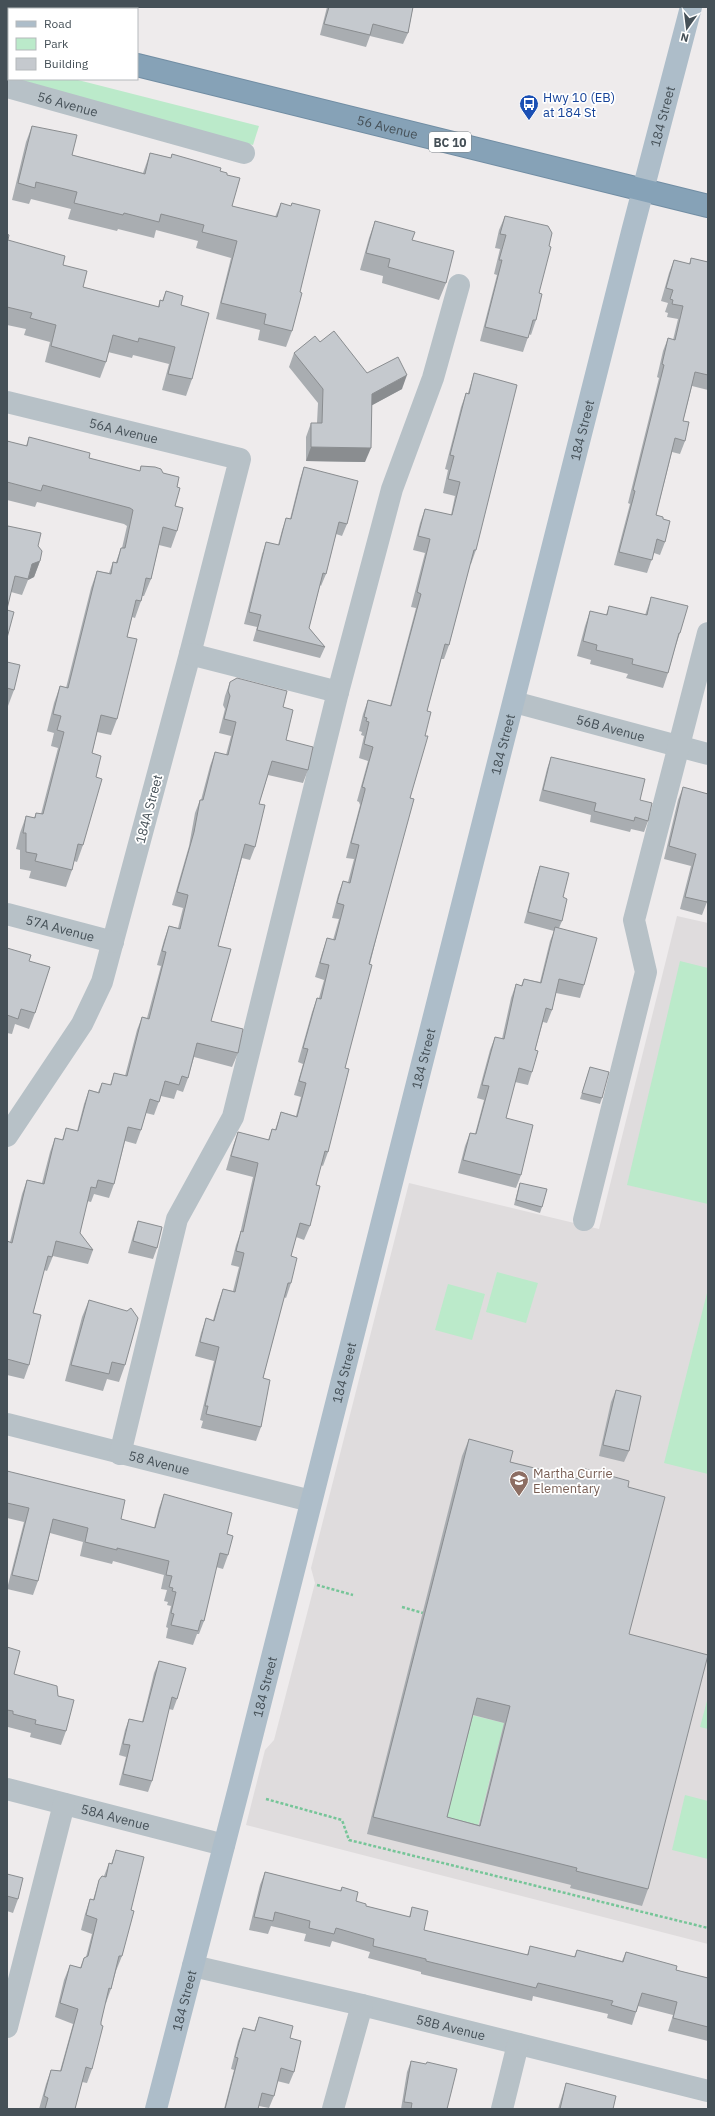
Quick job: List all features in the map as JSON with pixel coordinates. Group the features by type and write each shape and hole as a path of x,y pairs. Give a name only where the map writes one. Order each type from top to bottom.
{"highway":[{"name":"56 Avenue","path":"138,66 644,189 708,206"}],"main road":[{"name":"184 Street","path":"156,2109 691,7"}],"street":[{"name":"56 Avenue","path":"7,87 244,153"},
{"path":"120,1454 178,1219 233,1117 338,692 392,489 433,378 459,286"},
{"name":"56A Avenue","path":"7,402 240,459"},
{"name":"184A Street","path":"7,1136 82,1024 102,982 190,654 240,459"},
{"path":"584,1220 646,972 634,920 708,633"},
{"path":"190,654 338,692"},
{"name":"56B Avenue","path":"514,702 708,754"},
{"name":"57A Avenue","path":"7,914 113,942"},
{"name":"58 Avenue","path":"7,1424 120,1454 311,1501"},
{"name":"58A Avenue","path":"7,1789 224,1845"},
{"path":"7,2028 64,1804"},
{"name":"58B Avenue","path":"192,1966 362,2005 708,2091"},
{"path":"333,2109 362,2005"},
{"path":"502,2109 518,2044"}],"path":[{"path":"317,1585 353,1595"},
{"path":"402,1607 423,1613"},
{"path":"266,1799 342,1820 349,1840 708,1928"}],"shaded area":[{"name":"Martha Currie Elementary","path":"677,916 708,923 708,1944 246,1825 265,1750 274,1740 315,1583 311,1568 409,1183 599,1229"}],"green space":[{"path":"14,80 78,80 259,126 253,145"},
{"path":"680,961 708,968 708,1204 627,1185"},
{"path":"497,1272 538,1283 526,1323 486,1312"},
{"path":"448,1284 485,1294 472,1340 435,1330"},
{"path":"708,1289 708,1474 664,1463"},
{"path":"708,1697 708,1729 700,1727"},
{"path":"471,1715 504,1723 474,1842 441,1834"},
{"path":"685,1795 708,1801 708,1859 672,1850"}],"building":[{"path":"329,7 413,7 408,33 373,24 370,35 324,24"},
{"path":"32,126 77,135 72,155 145,174 150,153 171,158 172,154 221,168 220,171 227,173 227,175 240,178 232,206 277,217 281,203 291,206 292,203 320,210 292,331 264,324 266,314 221,303 237,241 202,232 204,225 161,214 159,222 124,213 123,215 74,203 77,192 36,182 35,188 18,183"},
{"path":"505,216 548,226 552,233 549,246 551,247 539,293 542,294 536,320 533,320 528,338 485,327 502,260 499,260 506,235 500,234"},
{"path":"375,221 415,232 412,240 454,251 446,283 388,267 390,259 366,253"},
{"path":"7,234 9,235 8,240 65,256 63,265 87,271 83,287 159,307 160,300 163,301 166,291 183,296 181,305 209,313 192,379 168,374 175,347 139,338 138,342 113,335 106,362 51,346 56,325 30,318 32,313 7,307"},
{"path":"691,258 708,262 708,375 695,372 683,421 689,422 685,441 675,438 656,515 670,521 665,542 657,539 652,560 619,552 635,491 633,490 664,365 662,364 668,338 675,340 683,306 672,304 673,300 670,299 673,290 666,288 674,260 690,264"},
{"path":"334,331 367,373 398,357 407,375 372,394 371,448 311,447 311,423 322,423 323,389 294,353 315,336 320,342"},
{"path":"474,373 517,385 476,550 474,550 449,645 445,644 427,711 431,712 425,736 428,736 410,798 414,799 369,964 372,965 345,1068 349,1069 328,1152 325,1151 316,1185 320,1186 310,1226 300,1223 291,1256 297,1258 291,1283 288,1283 263,1378 270,1380 261,1427 206,1414 208,1406 205,1406 219,1347 200,1342 206,1318 214,1321 223,1289 235,1292 244,1253 236,1251 241,1231 243,1232 258,1163 231,1156 238,1132 269,1140 272,1129 276,1130 281,1112 297,1117 306,1083 299,1081 308,1049 303,1048 317,998 321,999 329,965 320,963 327,938 335,940 344,905 337,903 343,881 350,883 359,845 351,843 365,790 365,788 362,787 373,747 364,744 369,722 366,721 367,718 364,717 368,700 391,706 421,594 417,592 430,539 418,536 425,509 452,515 460,482 448,479 454,456 450,455 466,393 469,394"},
{"path":"29,437 90,453 89,458 140,471 141,466 155,467 161,469 163,473 179,477 177,487 180,488 175,506 183,508 177,531 163,527 151,579 146,578 141,601 136,600 127,637 137,639 117,719 101,715 92,753 101,756 96,777 102,779 83,845 78,844 72,870 35,861 37,854 26,852 26,833 23,833 26,816 35,818 36,813 43,814 64,732 57,730 61,716 53,714 60,686 68,688 97,571 111,574 113,562 117,563 121,548 125,548 133,510 43,485 41,491 7,482 7,441 27,446"},
{"path":"304,467 358,481 347,524 339,522 326,574 323,573 309,628 325,647 257,630 261,615 249,612 266,542 279,545 286,518 291,519"},
{"path":"8,526 41,533 38,546 42,551 40,561 32,564 28,579 15,576 7,609 7,528"},
{"path":"651,597 688,606 668,673 632,664 633,659 596,650 597,645 583,641 590,611 607,615 609,606 647,615"},
{"path":"7,610 14,612 7,638"},
{"path":"7,662 20,665 14,690 7,688"},
{"path":"237,678 287,691 283,707 293,710 286,740 313,747 308,770 272,761 259,804 265,805 255,847 245,844 218,946 231,949 211,1021 243,1029 238,1053 197,1043 188,1078 182,1076 179,1085 165,1081 159,1102 150,1099 141,1130 128,1127 114,1184 98,1180 96,1188 91,1187 80,1233 93,1250 56,1241 52,1257 48,1256 33,1313 41,1315 29,1365 7,1359 7,1241 12,1243 27,1180 44,1184 55,1138 63,1140 66,1128 78,1131 89,1090 99,1093 102,1083 111,1085 114,1073 127,1076 142,1017 149,1019 166,952 162,951 169,926 180,929 188,895 177,892 194,832 200,800 203,800 215,752 228,755 236,722 224,719 230,696 228,691 230,682"},
{"path":"551,757 645,779 640,800 652,803 648,821 635,817 634,821 594,811 596,803 543,790"},
{"path":"683,787 708,794 707,902 685,897 696,854 669,846"},
{"path":"540,866 569,873 563,897 567,899 562,921 528,912"},
{"path":"555,927 597,938 584,985 559,979 552,1010 546,1008 535,1050 538,1051 532,1072 519,1068 506,1118 533,1125 521,1175 463,1160 470,1133 476,1134 489,1086 482,1085 495,1037 504,1039 516,984 522,986 524,979 541,983"},
{"path":"7,948 31,955 29,961 50,967 35,1013 21,1009 18,1019 7,1015"},
{"path":"590,1067 609,1072 602,1098 582,1093"},
{"path":"520,1183 547,1189 542,1207 516,1200"},
{"path":"138,1221 162,1227 157,1248 133,1241"},
{"path":"89,1300 127,1311 131,1308 138,1318 125,1365 112,1362 109,1374 71,1365"},
{"path":"616,1390 641,1396 629,1451 603,1445"},
{"path":"469,1439 513,1451 510,1462 579,1479 582,1468 629,1481 628,1487 665,1497 629,1634 708,1655 648,1889 576,1871 577,1868 373,1817","holes":["477,1698 510,1706 480,1826 447,1817"]},
{"path":"7,1471 125,1500 121,1519 155,1528 164,1494 232,1513 227,1534 233,1536 228,1555 220,1553 204,1621 201,1620 198,1631 171,1625 174,1614 171,1613 176,1592 172,1591 173,1588 169,1587 172,1576 166,1575 169,1561 117,1548 117,1550 85,1542 88,1528 53,1519 38,1581 12,1575 29,1508 7,1503"},
{"path":"7,1647 20,1651 14,1674 57,1686 58,1696 74,1700 66,1731 35,1724 36,1720 13,1714 13,1711 7,1710"},
{"path":"159,1661 186,1668 177,1699 172,1697 152,1781 123,1774 130,1745 123,1744 129,1719 143,1722"},
{"path":"116,1850 144,1857 131,1910 134,1911 122,1956 119,1956 111,1989 109,1988 101,2022 101,2025 103,2026 92,2069 86,2067 75,2109 45,2109 48,2098 44,2096 51,2070 61,2071 78,2009 60,2003 70,1965 81,1968 84,1958 88,1956 97,1919 86,1915 90,1899 94,1900 99,1880 102,1876 106,1877 109,1863 112,1864"},
{"path":"265,1872 341,1891 342,1887 358,1892 356,1901 366,1904 366,1906 410,1917 412,1907 428,1911 424,1930 528,1955 530,1946 575,1957 577,1950 623,1962 626,1952 677,1966 676,1970 708,1978 708,2027 673,2018 677,2002 642,1993 636,2012 611,2005 613,2001 538,1983 536,1988 426,1961 426,1959 373,1946 374,1939 336,1928 334,1934 309,1928 310,1921 275,1912 273,1921 254,1917"},
{"path":"7,1874 23,1878 18,1899 7,1896"},
{"path":"259,2017 293,2026 290,2038 301,2041 294,2072 281,2068 274,2096 262,2093 258,2109 225,2109 238,2058 235,2057 243,2028 255,2031"},
{"path":"411,2061 426,2064 427,2062 457,2069 447,2109 411,2109 412,2103 404,2102"},
{"path":"566,2083 616,2096 613,2109 560,2109"}],"place":[{"name":"Hwy 10 (EB) at 184 St","path":"529,121"},
{"name":"Martha Currie Elementary","path":"519,1497"}]}
